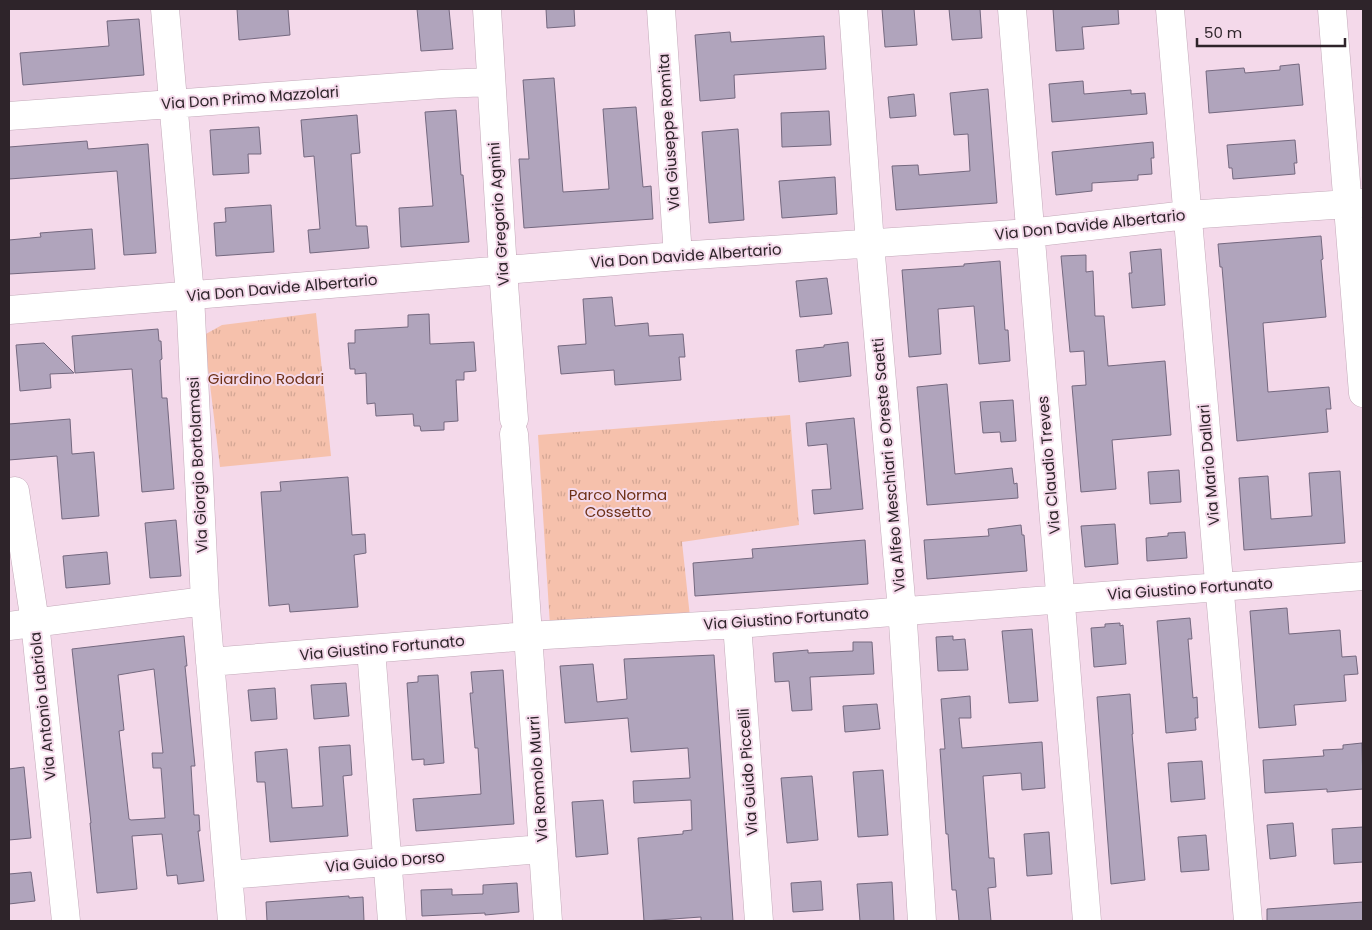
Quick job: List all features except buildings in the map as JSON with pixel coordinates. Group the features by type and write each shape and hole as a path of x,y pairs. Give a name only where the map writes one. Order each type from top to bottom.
{"street":[{"name":"Via Giorgio Bortolamasi","path":"165,9 190,295 205,601 232,921"},
{"name":"Via Gregorio Agnini","path":"487,9 502,270 528,636"},
{"name":"Via Giuseppe Romita","path":"661,9 678,256"},
{"name":"Via Alfeo Meschiari e Oreste Saetti","path":"852,9 901,610 922,921"},
{"name":"Via Claudio Treves","path":"1012,9 1087,921"},
{"name":"Via Mario Dallari","path":"1170,9 1248,921"},
{"path":"1332,9 1356,203 1363,393"},
{"name":"Via Don Primo Mazzolari","path":"9,116 491,82"},
{"name":"Via Don Davide Albertario","path":"9,310 678,256 1029,232 1187,215 1356,203"},
{"name":"Via Antonio Labriola","path":"12,492 22,624 66,921"},
{"name":"Via Giustino Fortunato","path":"210,662 528,636 737,624 1363,576"},
{"path":"22,624 205,601"},
{"name":"Via Guido Piccelli","path":"737,624 759,921"},
{"name":"Via Romolo Murri","path":"528,636 548,921"},
{"path":"371,649 392,921"},
{"name":"Via Guido Dorso","path":"228,874 542,850"}],"green space":[{"name":"Giardino Rodari","path":"316,313 331,456 220,467 204,335 222,325"},
{"name":"Parco Norma Cossetto","path":"790,415 799,525 682,542 690,617 550,626 538,435"}]}
